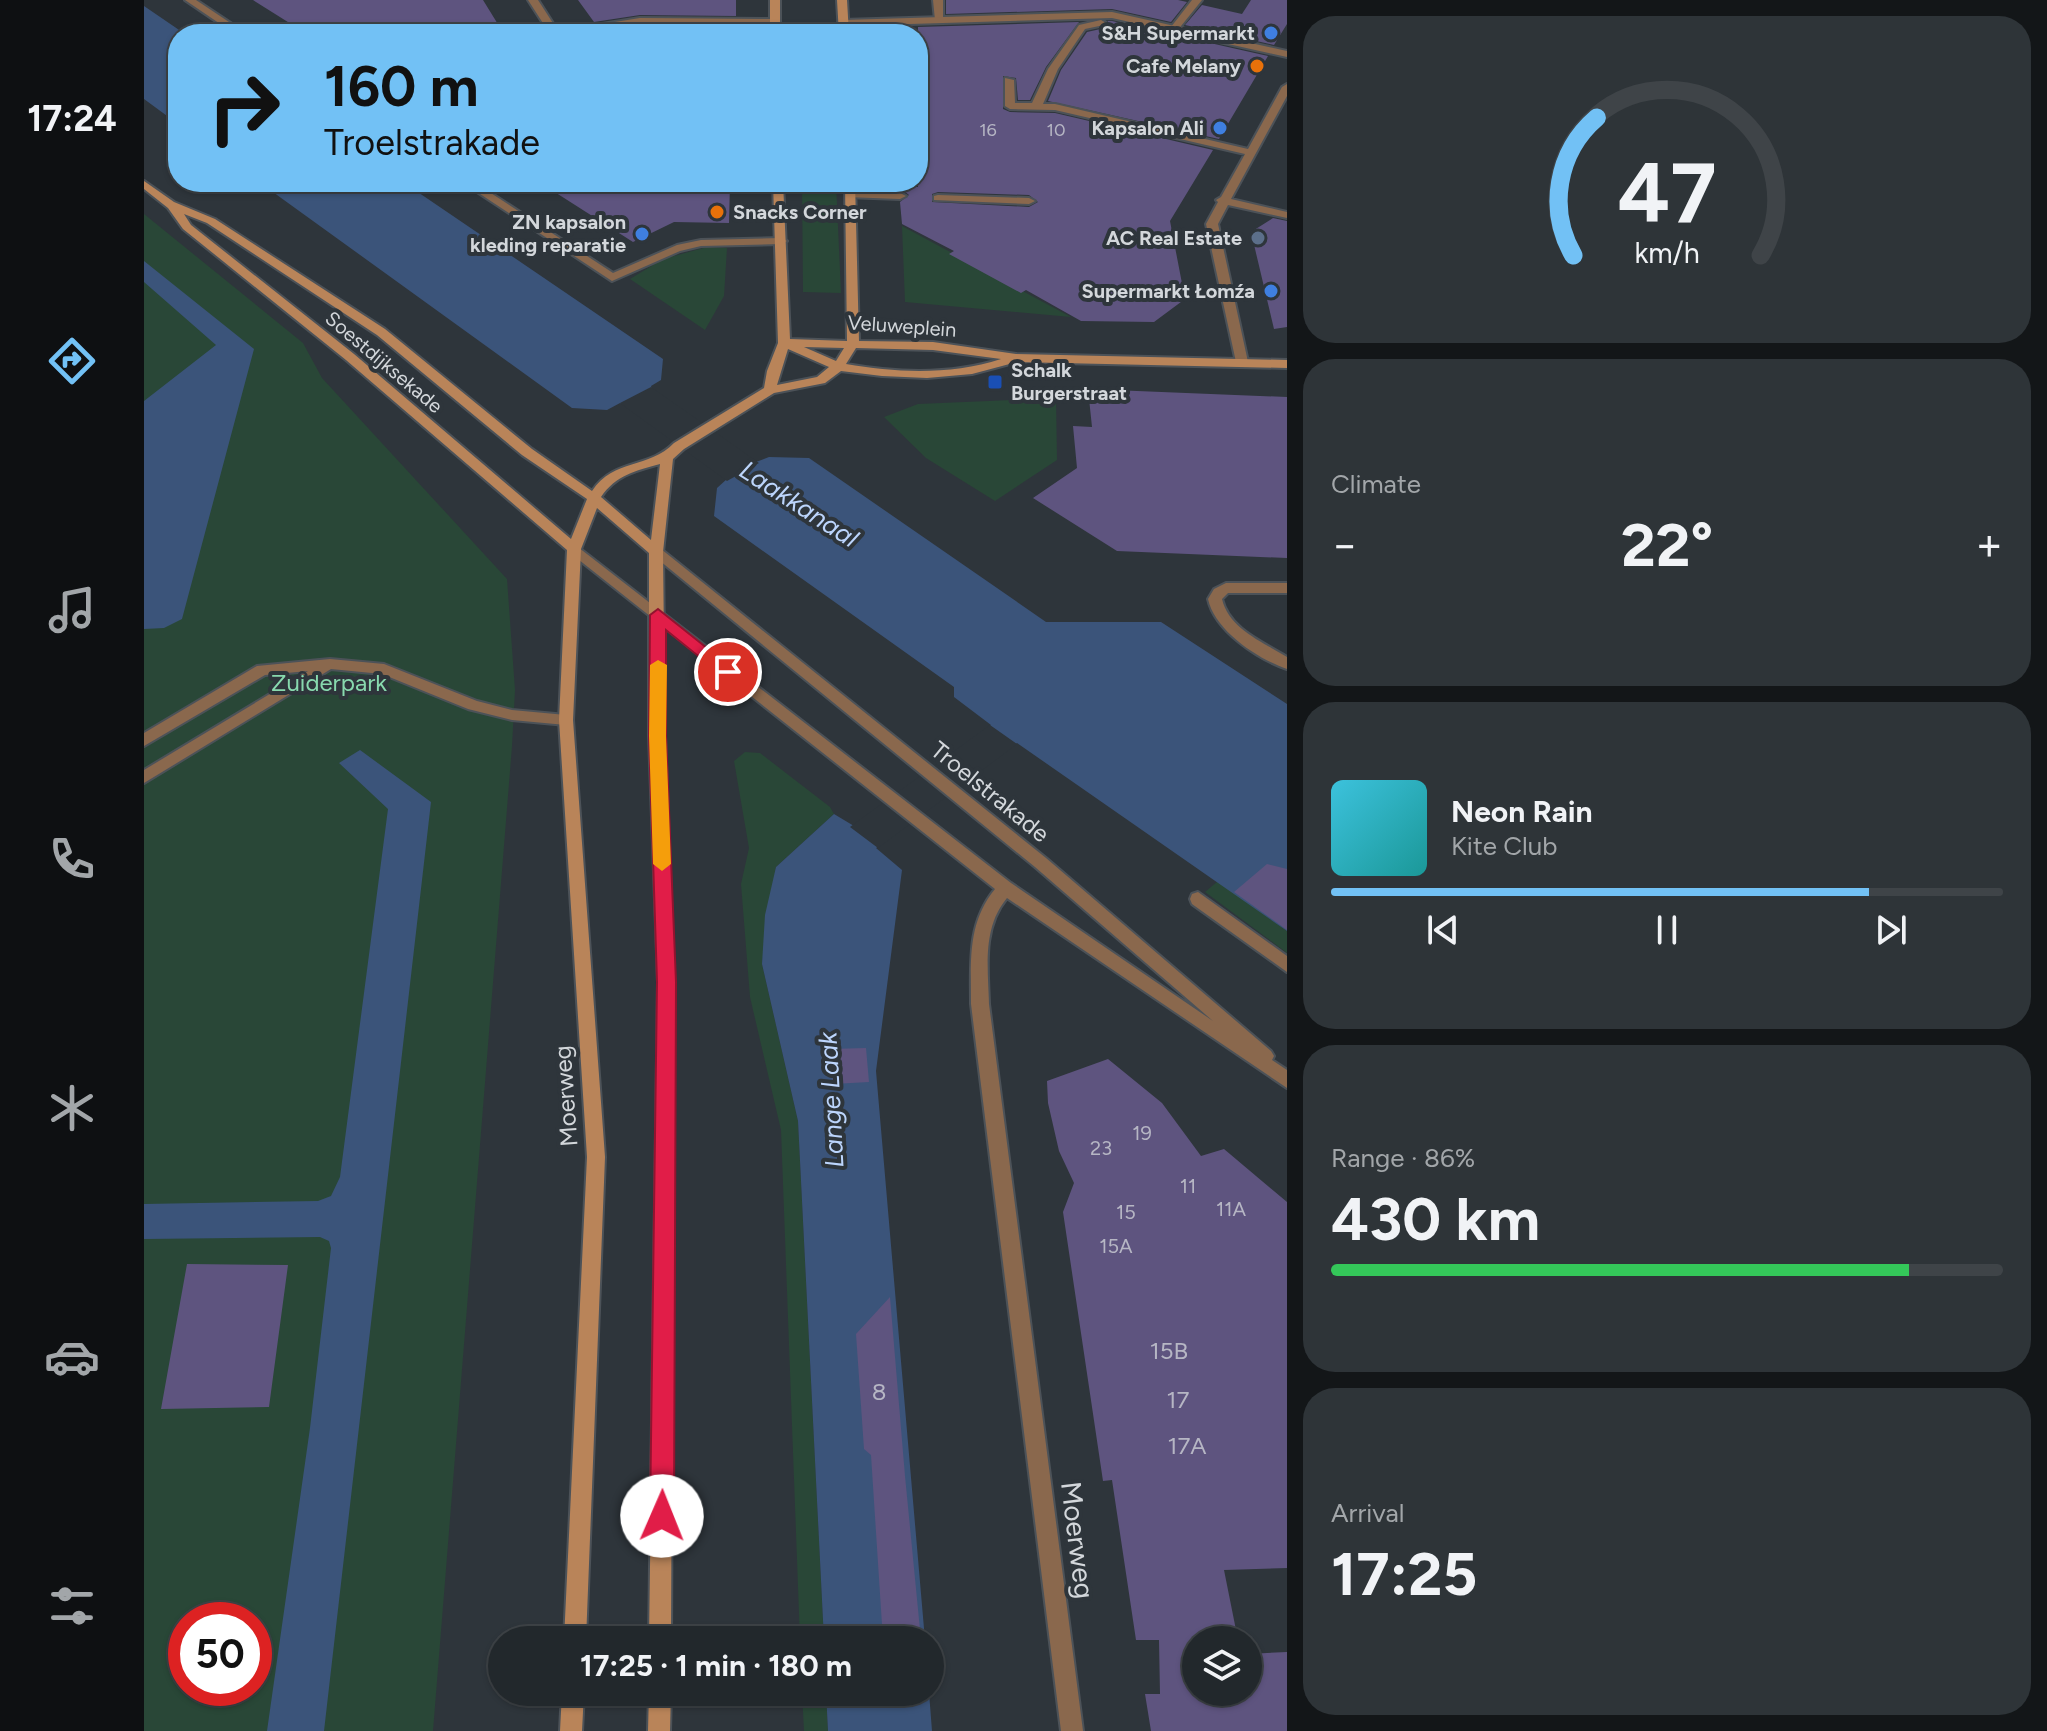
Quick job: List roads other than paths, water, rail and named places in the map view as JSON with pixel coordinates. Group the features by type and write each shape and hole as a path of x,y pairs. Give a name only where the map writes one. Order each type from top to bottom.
{"main road":[{"path":"775,0 775,22"},
{"path":"842,0 843,24"},
{"name":"Soestdijksekade","path":"144,184 171,205 211,221 381,332 527,452 594,498"},
{"path":"770,390 773,371 784,343 779,192"},
{"path":"839,366 853,343 850,192"},
{"name":"Soestdijksekade","path":"171,205 187,227 350,357 574,549"},
{"name":"Veluweplein","path":"784,343 933,346 1016,358 1287,364"},
{"name":"Veluweplein","path":"784,343 839,366 903,374 989,368 1016,358"},
{"name":"Veluweplein","path":"574,549 594,498 606,480 621,471 667,458 679,446 770,390 821,380 839,366"},
{"path":"660,1626 666,982 657,736 656,552 667,458"},
{"path":"594,498 656,552"},
{"name":"Moerweg","path":"574,549 566,720 596,1157 576,1626"},
{"path":"571,1731 572,1706"},
{"path":"659,1731 660,1706"}],"street":[{"path":"190,0 227,24"},
{"path":"533,0 549,24"},
{"path":"938,0 940,20"},
{"path":"1174,29 1197,0"},
{"path":"892,24 1112,15 1287,54"},
{"path":"1036,107 1053,69 1082,27 1103,22 1099,16"},
{"path":"621,24 640,21 775,22"},
{"path":"1009,80 1010,106 1055,107 1249,152"},
{"path":"1242,362 1212,224 1222,200 1287,87"},
{"path":"482,192 612,278 677,248 701,243 781,241"},
{"path":"875,192 900,196"},
{"path":"938,198 1029,201"},
{"path":"1222,200 1287,215"},
{"path":"574,549 658,615"},
{"name":"Troelstrakade","path":"656,552 954,792 1203,999 1287,1077"},
{"path":"1287,588 1226,588 1215,599 1219,614 1230,625 1287,664"},
{"name":"Troelstrakade","path":"658,615 1005,888 1287,1077"},
{"path":"144,777 330,664"},
{"path":"144,740 262,670 330,664 384,669 473,705 512,715 566,720"},
{"name":"Moerweg","path":"1005,888 989,904 981,923 980,1004 1072,1731"},
{"path":"1198,899 1287,965"}],"water":[{"path":"144,6 170,24 168,117 144,99"},
{"path":"273,192 418,192 663,359 661,380 651,386 652,390 756,462 769,457 809,458 1046,622 1161,622 1287,704 1287,931 1017,743 876,848 902,870 876,1071 924,1626 823,1626 798,1121 762,964 765,915 776,867 834,814 854,826 991,725 954,697 954,687 714,516 717,488 727,479 625,405 620,403 607,410 572,408"},
{"path":"144,261 254,349 182,619 164,628 144,629 144,401 216,345 144,282"},
{"path":"360,750 431,802 324,1731 267,1731 310,1428 331,1248 329,1241 320,1237 144,1239 144,1204 318,1201 331,1196 340,1177 388,809 339,763"},
{"path":"827,1706 930,1706 932,1731 828,1731"}],"place":[{"name":"S&H Supermarkt","path":"1271,33"},
{"name":"Cafe Melany","path":"1257,66"},
{"name":"Kapsalon Ali","path":"1220,128"},
{"name":"Snacks Corner","path":"717,212"},
{"name":"ZN kapsalon kleding reparatie","path":"642,234"},
{"name":"AC Real Estate","path":"1258,238"},
{"name":"Supermarkt Łomźa","path":"1271,291"},
{"name":"Schalk Burgerstraat","path":"995,382"}],"water label":[{"name":"Laakkanaal","path":"799,504"},
{"name":"Lange Laak","path":"831,1100"}],"park label":[{"name":"Zuiderpark","path":"329,683"}]}
